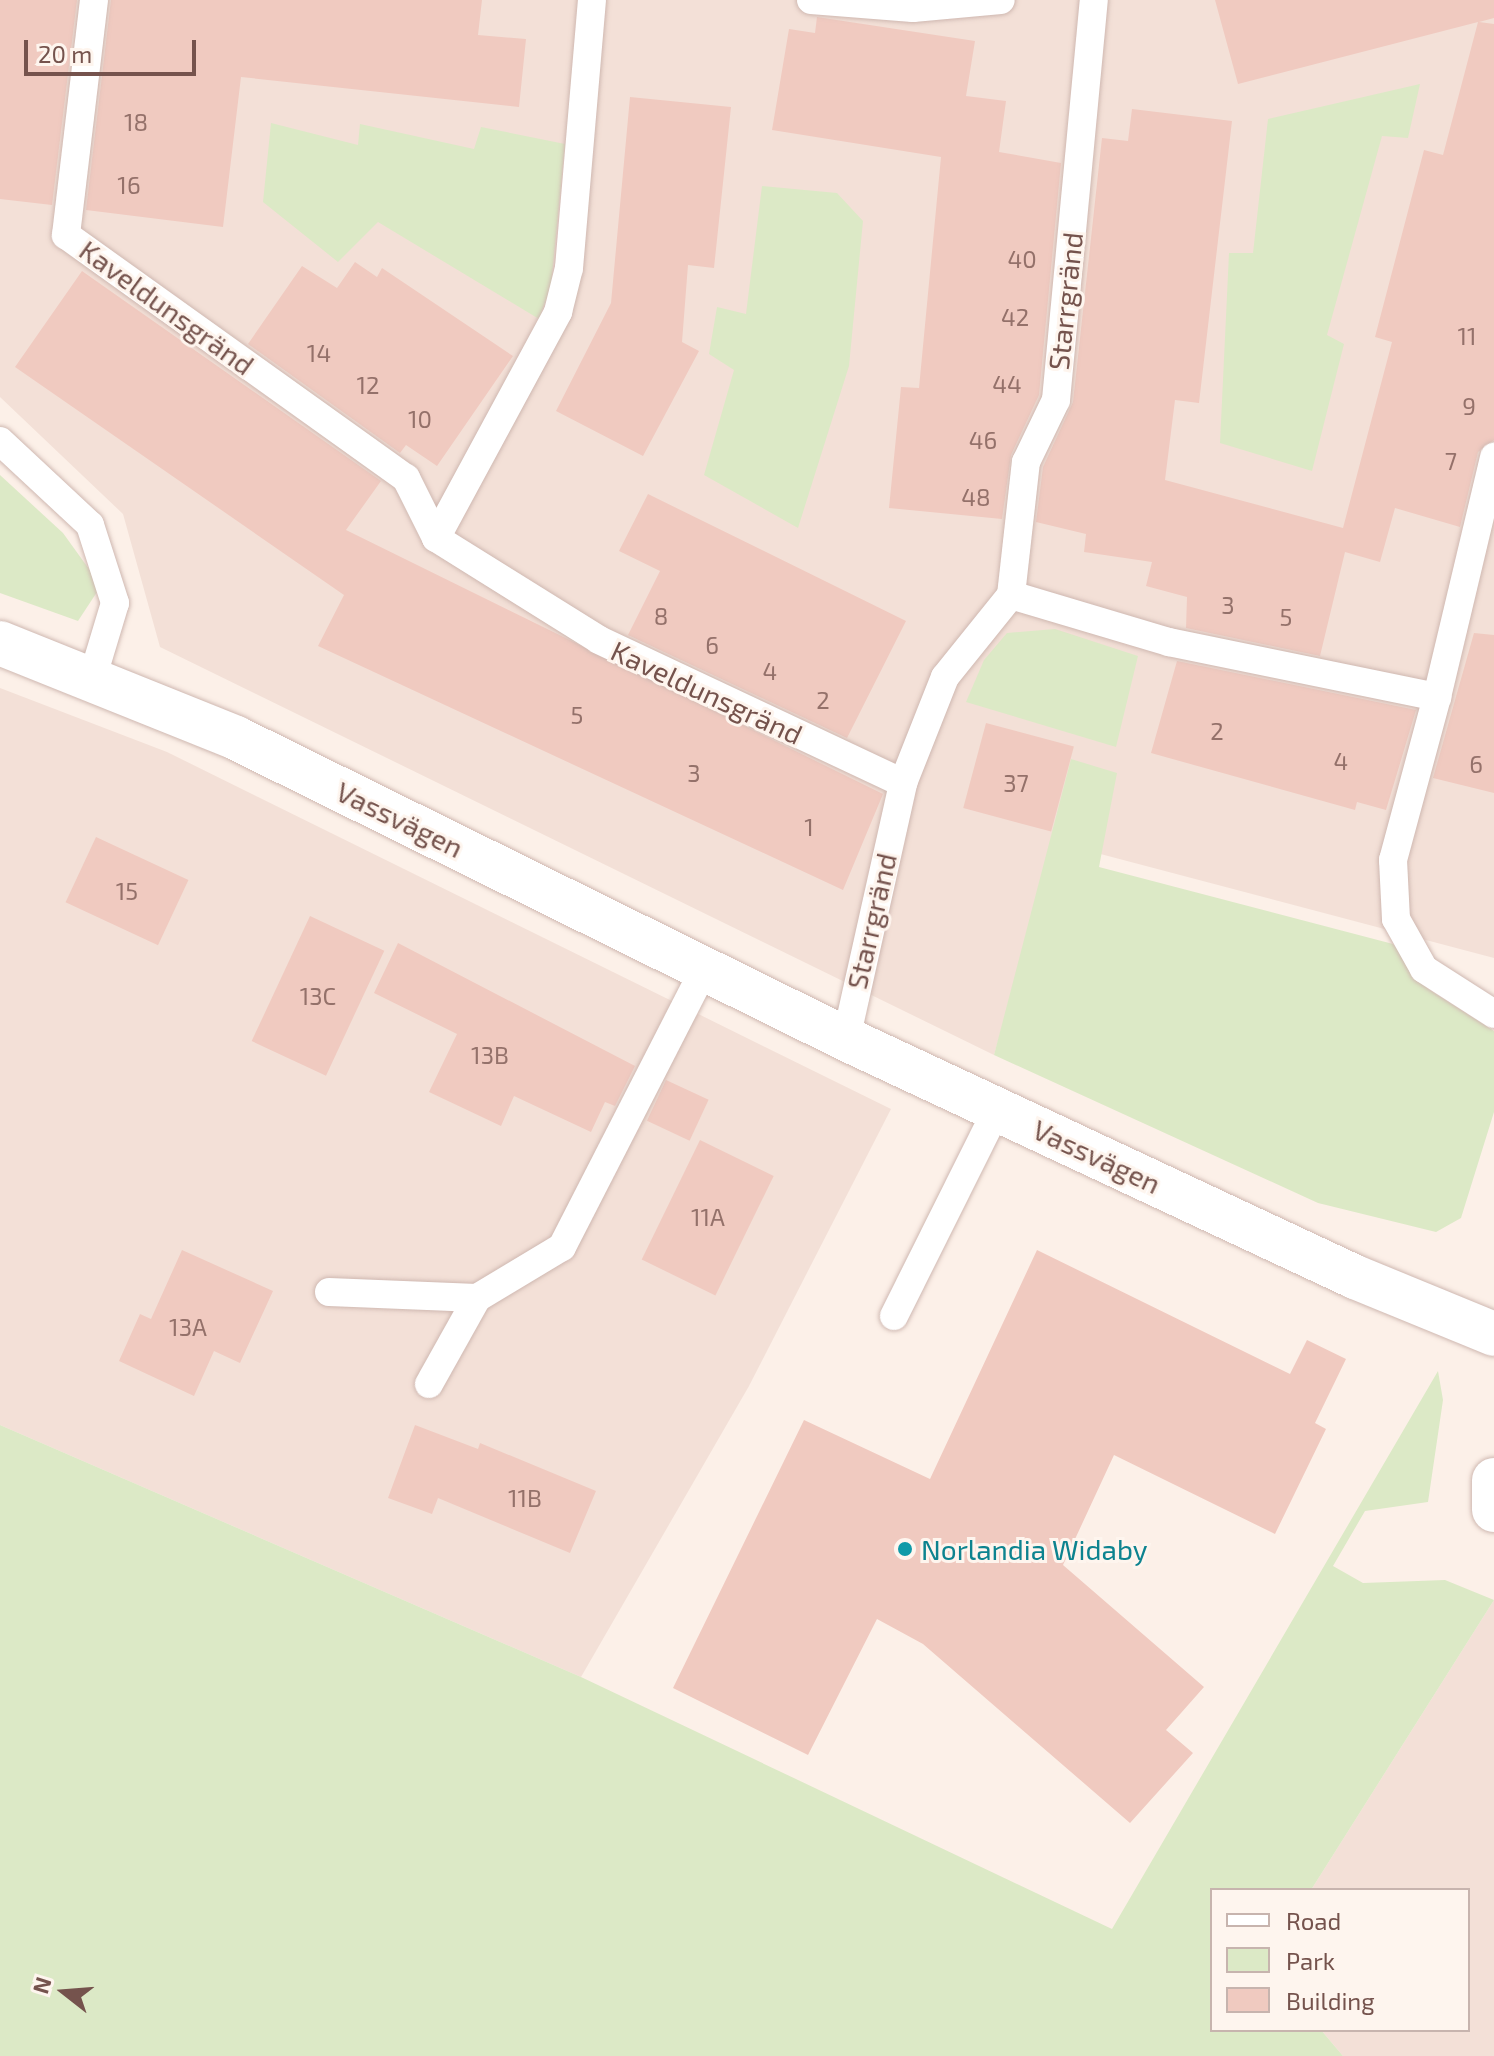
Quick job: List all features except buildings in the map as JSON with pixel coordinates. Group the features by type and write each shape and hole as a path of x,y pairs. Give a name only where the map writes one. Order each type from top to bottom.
{"street":[{"name":"Vassvägen","path":"0,643 93,676 846,1039 1494,1334"},
{"path":"1494,1480 1494,1510"}],"lane":[{"name":"Kaveldunsgränd","path":"94,0 66,235 406,478 436,538 599,640 903,783"},
{"path":"436,538 558,312 569,268 592,0"},
{"path":"811,0 913,8 1001,0"},
{"name":"Starrgränd","path":"846,1039 903,783 945,677 1011,595 1026,462 1056,400 1094,0"},
{"path":"0,441 90,525 115,603 93,676"},
{"path":"1494,457 1437,697 1393,860 1396,919 1424,969 1494,1014"},
{"path":"1011,595 1169,642 1437,697"},
{"path":"429,1384 477,1298 562,1247 704,969"},
{"path":"894,1316 997,1109"},
{"path":"329,1292 477,1298"}],"shaded area":[{"path":"0,0 1494,0 1494,958 1055,842 994,1055 160,647 123,514 0,397"},
{"path":"0,688 167,752 891,1109 749,1386 581,1677 0,1425"},
{"path":"1494,1600 1494,2056 1343,2056 1323,2032 1470,2032 1470,1888 1312,1888"}],"green space":[{"path":"1420,84 1408,138 1382,136 1327,335 1344,344 1312,471 1220,443 1229,253 1253,253 1268,119"},
{"path":"271,123 358,145 360,124 474,149 481,127 565,144 551,286 539,319 378,222 338,262 263,202"},
{"path":"762,186 837,193 863,221 849,366 798,528 704,475 734,370 709,354 717,307 746,314"},
{"path":"0,475 63,533 94,576 97,592 78,621 0,593"},
{"path":"1055,629 1138,656 1116,747 966,702 984,660 1007,633"},
{"path":"1071,759 1117,773 1099,867 1393,944 1428,989 1494,1031 1494,1112 1461,1218 1436,1232 1318,1203 994,1055"},
{"path":"1438,1371 1443,1400 1428,1502 1365,1511 1333,1566 1363,1583 1445,1580 1494,1600 1312,1888 1210,1888 1210,2032 1323,2032 1343,2056 0,2056 0,1425 581,1677 1112,1929"}],"place":[{"name":"Norlandia Widaby","path":"905,1549"}]}
